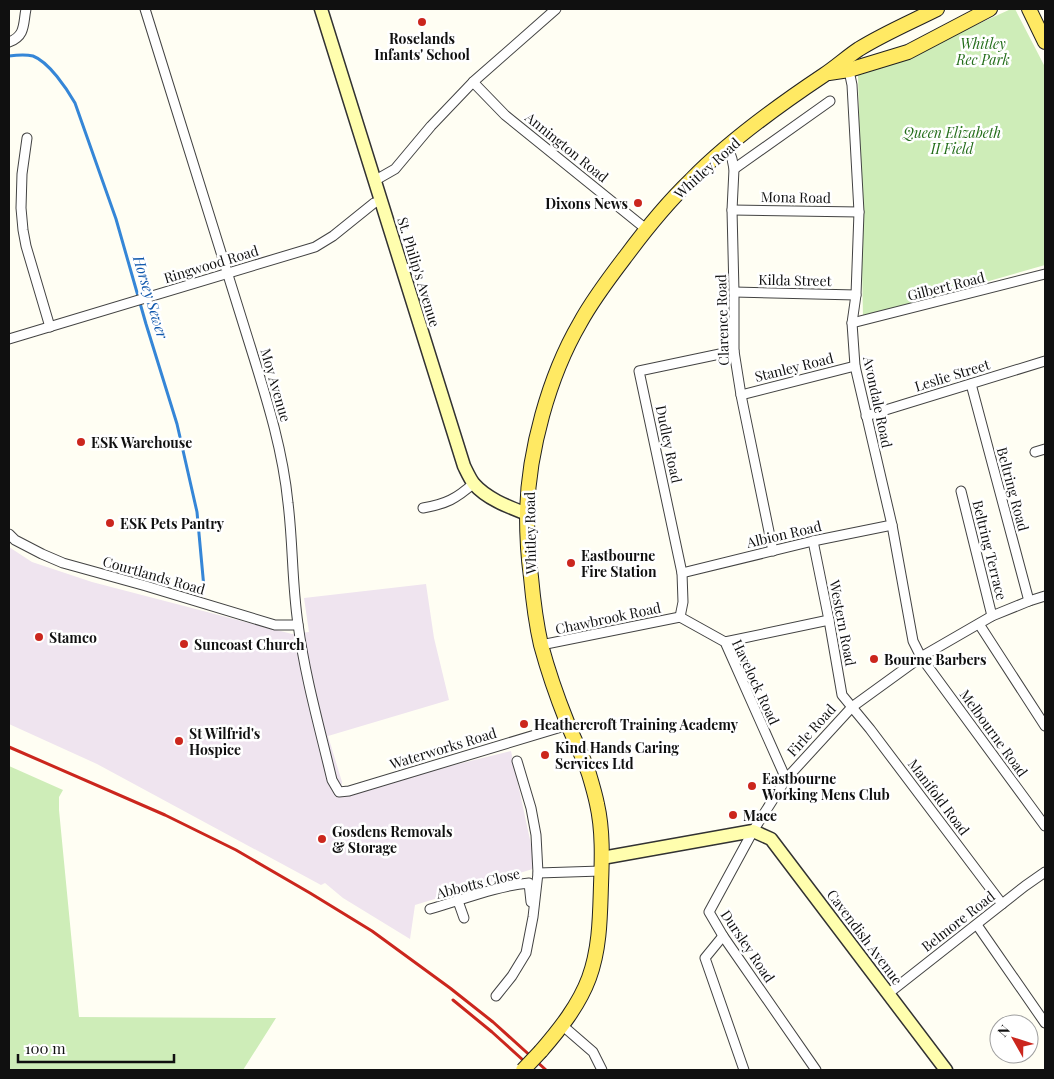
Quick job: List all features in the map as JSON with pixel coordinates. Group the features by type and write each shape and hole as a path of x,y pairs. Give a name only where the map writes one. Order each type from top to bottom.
{"main road":[{"name":"Whitley Road","path":"847,64 860,48 937,9"},
{"name":"Whitley Road","path":"523,1070 563,1026 589,979 596,953 600,925 602,864 598,806 585,764 568,725 541,645 533,601 528,553 527,514 536,442 550,388 559,365 587,311 646,228 693,178 728,147 805,87 826,74 847,64 908,52 990,9"},
{"path":"1029,9 1045,42"}],"street":[{"path":"9,42 13,41 25,26 26,9"},
{"name":"Moy Avenue","path":"145,9 268,402 288,502 298,625 312,696 332,780"},
{"name":"St. Philip's Avenue","path":"322,9 464,466 474,483 483,492 527,514"},
{"path":"374,181 395,169 431,126 473,82 556,9"},
{"name":"Avondale Road","path":"847,64 852,85 859,212 856,294 852,323 854,366 892,525 913,641 921,657"},
{"name":"Annington Road","path":"473,82 505,115 646,228"},
{"path":"734,169 830,101"},
{"path":"27,138 22,174 21,208 23,230 50,327"},
{"name":"Clarence Road","path":"728,147 734,169 732,210 734,352 773,551"},
{"name":"Ringwood Road","path":"9,339 315,247 333,236 374,203 381,201"},
{"name":"Mona Road","path":"732,210 859,212"},
{"name":"Gilbert Road","path":"852,323 1045,274"},
{"name":"Kilda Street","path":"734,292 856,294"},
{"name":"Dudley Road","path":"680,617 683,602 682,573 639,371 734,352"},
{"name":"Leslie Street","path":"866,416 1045,361"},
{"name":"Stanley Road","path":"741,395 854,366"},
{"name":"Beltring Road","path":"971,384 1029,600"},
{"path":"1035,452 1045,448"},
{"path":"423,508 441,505 450,501 474,483"},
{"name":"Beltring Terrace","path":"961,491 992,616"},
{"name":"Albion Road","path":"682,573 813,541 892,525"},
{"name":"Courtlands Road","path":"9,534 15,540 63,563 275,625 298,625"},
{"name":"Western Road","path":"813,541 842,695 852,707"},
{"name":"Firle Road","path":"753,831 786,780 852,707 921,657 992,616 1029,600 1045,596"},
{"name":"Chawbrook Road","path":"541,645 680,617"},
{"name":"Havelock Road","path":"680,617 725,642 786,780"},
{"path":"725,642 829,620"},
{"path":"979,624 1045,726"},
{"name":"Melbourne Road","path":"921,657 1045,826"},
{"name":"Manifold Road","path":"852,707 1002,904"},
{"name":"Waterworks Road","path":"332,780 339,792 349,791 568,725"},
{"path":"496,996 512,976 526,953 533,917 538,873 536,835 531,808 517,761"},
{"path":"602,864 753,831"},
{"name":"Dursley Road","path":"753,831 709,912 722,936 816,1070"},
{"name":"Cavendish Avenue","path":"753,831 771,839 946,1070"},
{"name":"Abbotts Close","path":"538,873 602,864"},
{"name":"Belmore Road","path":"888,993 977,925 1024,886 1045,872"},
{"name":"Abbotts Close","path":"430,910 491,891 529,883 533,917"},
{"path":"458,901 464,918"},
{"path":"977,925 1045,1023"},
{"path":"722,936 705,958 744,1070"},
{"path":"563,1026 593,1052 602,1070"}],"shaded area":[{"path":"9,547 32,562 92,582 292,634 309,632 304,598 426,584 434,638 449,700 328,736 342,782 340,793 511,751 536,868 415,905 410,939 343,898 325,883 321,885 97,764 9,724"}],"green space":[{"name":"Queen Elizabeth II Field","path":"1011,9 1015,9 1045,67 1045,265 863,317 858,73 943,40"},
{"path":"9,766 63,790 59,797 59,810 79,1017 276,1018 243,1070 9,1070"}],"waterway":[{"name":"Horsey Sewer","path":"9,56 27,55 39,59 57,76 75,103 116,219 177,424 197,512 204,588"}],"railway":[{"path":"9,747 165,815 236,850 310,893 372,931 450,988 493,1022 546,1070"},
{"path":"453,1000 534,1070"}],"place":[{"name":"Roselands Infants' School","path":"422,22"},
{"name":"Dixons News","path":"638,203"},
{"name":"ESK Warehouse","path":"81,442"},
{"name":"ESK Pets Pantry","path":"110,523"},
{"name":"Eastbourne Fire Station","path":"571,563"},
{"name":"Stamco","path":"39,637"},
{"name":"Suncoast Church","path":"184,644"},
{"name":"Bourne Barbers","path":"874,659"},
{"name":"Heathercroft Training Academy","path":"524,724"},
{"name":"St Wilfrid's Hospice","path":"179,741"},
{"name":"Kind Hands Caring Services Ltd","path":"545,755"},
{"name":"Eastbourne Working Mens Club","path":"752,786"},
{"name":"Mace","path":"733,815"},
{"name":"Gosdens Removals & Storage","path":"322,839"}],"park label":[{"name":"Whitley Rec Park","path":"983,52"}]}
